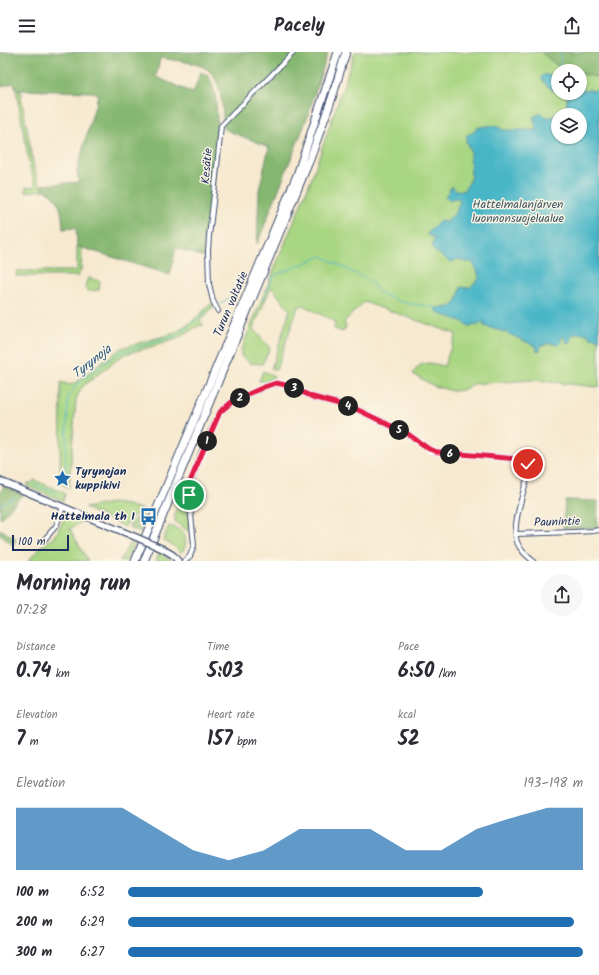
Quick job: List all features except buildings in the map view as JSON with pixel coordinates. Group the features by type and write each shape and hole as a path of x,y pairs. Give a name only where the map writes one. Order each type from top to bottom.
{"highway":[{"name":"Turun valtatie","path":"135,561 297,175 338,52"},
{"name":"Turun valtatie","path":"144,561 310,158 332,98 346,52"}],"street":[{"name":"Kesätie","path":"218,311 213,301 209,284 208,251 221,126 294,52"},
{"path":"185,561 190,556 194,545 189,495 190,485 202,450 220,412 233,401 271,384 281,384 313,397 354,408 408,434 429,449 438,452 518,459 528,464 529,471 516,520 516,541 521,549 533,561"},
{"path":"0,481 163,549 173,554 178,561"},
{"path":"44,540 56,526 63,507"},
{"name":"Paunintie","path":"516,534 599,530"}],"green space":[{"path":"0,52 328,52 306,121 257,244 259,190 269,147 224,129 222,103 218,85 210,71 203,67 182,61 160,58 156,77 193,93 201,72 208,76 215,94 217,115 217,139 213,193 205,257 176,248 170,275 77,246 76,228 63,229 60,206 50,193 44,190 42,185 79,182 77,170 98,95 94,92 16,90 14,83 0,87"},
{"path":"355,52 541,52 555,64 551,64 551,100 567,100 567,105 563,108 551,108 551,144 587,144 587,108 573,108 577,100 587,100 587,75 599,52 599,386 596,387 533,380 473,384 463,390 452,391 434,386 413,374 419,366 426,363 444,366 456,334 364,302 344,322 346,327 343,332 334,329 335,322 303,305 298,307 276,370 271,369 290,310 271,287 253,329 270,348 262,364 250,363 241,356 241,350 311,180","holes":["461,287 463,311 436,311 436,308 451,308 457,301"]},
{"path":"541,52 599,52 599,78 587,75 587,64 555,64"},
{"path":"16,90 20,90 34,168 40,185 42,185 44,190 26,192 26,187 36,186 30,168"},
{"path":"77,246 82,248 81,270 78,276 16,276 18,271 77,270"},
{"path":"88,278 100,281 99,290 87,291 85,286"},
{"path":"212,303 213,307 200,321 204,325 198,326 175,340 125,354 82,387 76,399 69,488 60,483 61,382 70,385 75,383 121,348 175,333 189,324"},
{"path":"263,371 274,376 272,380 266,382 259,381"},
{"path":"34,480 63,492 65,495 63,501 26,486 28,483 33,483"},
{"path":"4,486 23,494 0,519 0,493"},
{"path":"182,491 184,492 191,530 188,531 175,522 175,514"},
{"path":"565,500 598,501 597,528 563,528"},
{"path":"111,503 127,505 144,510 143,513 132,517 125,527 85,508"},
{"path":"69,514 83,521 70,529 88,561 28,561 42,546 55,537 64,518"},
{"path":"142,516 146,517 140,533 129,528 130,523 133,520"},
{"path":"169,526 178,529 184,535 186,542 183,551 180,552 174,546 163,540"},
{"path":"0,529 16,539 13,545 0,535"},
{"path":"134,543 126,561 120,561 129,544"},
{"path":"159,553 171,559 171,561 156,561"}],"water":[{"path":"543,75 551,76 551,88 542,80 541,77"},
{"name":"Hattelmalanjärven luonnonsuojelualue","path":"590,89 592,91 599,89 599,339 590,338 591,336 582,333 572,335 570,344 567,343 565,337 562,337 561,342 558,345 551,343 541,345 540,350 537,351 536,346 504,332 484,326 484,322 479,325 469,326 461,321 436,311 436,308 451,307 457,301 461,287 469,288 479,279 477,270 472,262 466,262 458,259 451,262 432,249 434,238 427,234 440,221 447,222 456,212 460,200 454,198 450,201 445,197 452,186 456,190 463,191 469,183 471,176 470,151 466,141 467,135 474,132 475,129 489,126 497,126 503,130 537,130 533,117 542,113 545,117 551,117 551,144 587,144 587,108 563,108 567,105 567,100 587,100 587,90"}],"waterway":[{"path":"560,52 560,64"},
{"name":"Tyrynoja","path":"262,300 273,276 322,256 371,282 378,292 401,302 436,308"},
{"path":"220,304 232,296 238,289"},
{"name":"Tyrynoja","path":"65,482 68,397 76,385 120,352 176,336 207,311"},
{"path":"34,485 56,493"},
{"name":"Tyrynoja","path":"0,506 4,502 15,497"}],"place":[{"name":"Tyrynojan kuppikivi","path":"62,478"},
{"name":"Hattelmala th I","path":"148,516"}],"route":[{"path":"189,495 191,479 202,450 223,408 233,401 276,383 286,385 313,397 354,408 408,434 429,449 438,452 518,459 528,464"}]}
